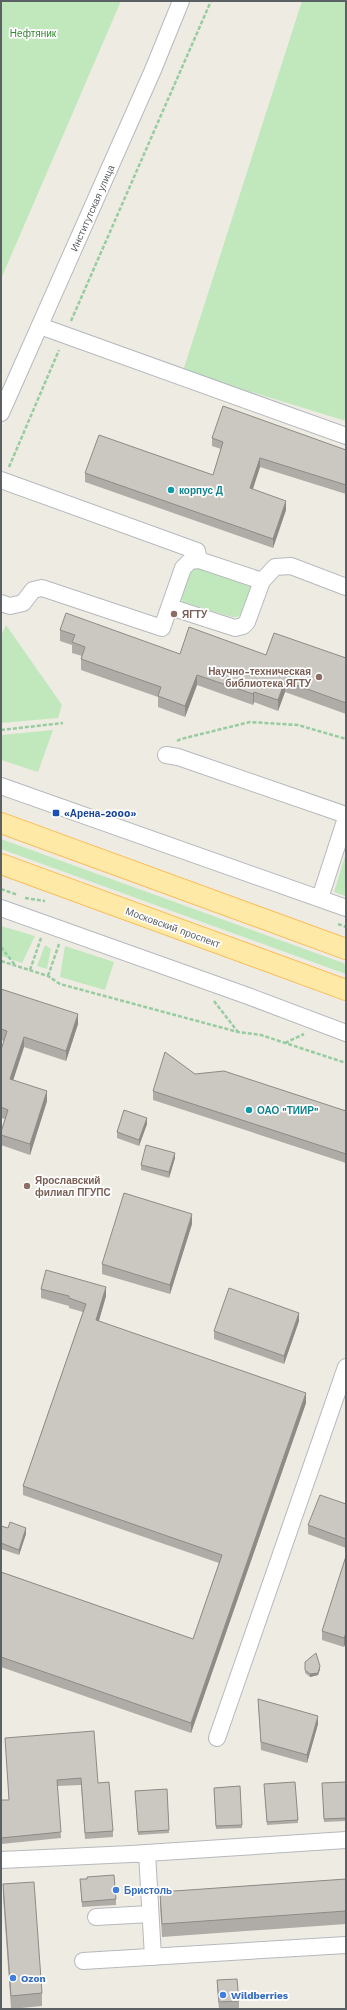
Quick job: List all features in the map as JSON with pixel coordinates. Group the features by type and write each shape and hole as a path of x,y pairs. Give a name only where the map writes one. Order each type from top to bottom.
{"main road":[{"path":"1,823 346,949"},
{"name":"Московский проспект","path":"1,864 346,990"}],"street":[{"name":"Институтская улица","path":"1,413 153,70 181,1"},
{"path":"40,326 64,336 346,436"},
{"path":"2,481 197,551 200,560"},
{"path":"1,602 10,606 22,603 33,590 42,588 162,628 183,568 190,561 200,560 262,581"},
{"path":"170,607 235,628 242,626 247,622 262,581 275,567 291,566 346,587"},
{"path":"166,755 178,757 346,817 320,898"},
{"path":"1,786 346,908"},
{"path":"1,908 196,977 346,1033"},
{"path":"217,1738 346,1367"},
{"path":"131,1854 346,1840"},
{"path":"1,1860 147,1853 153,1957"},
{"path":"96,1917 150,1914"},
{"path":"83,1961 346,1946"}],"path":[{"path":"2,481 211,1"},
{"path":"166,755 167,748 181,739 250,722 298,725 346,739"},
{"path":"1,730 63,723"},
{"path":"30,970 46,925"},
{"path":"48,976 64,931"},
{"path":"1,947 15,965"},
{"path":"1,961 48,976 60,984 238,1032 261,1035 346,1063"},
{"path":"196,977 238,1032"}],"green space":[{"name":"Нефтяник","path":"1,1 121,1 1,279"},
{"path":"302,1 346,1 346,421 183,371"},
{"path":"195,567 252,585 243,611 238,617 232,617 183,602 181,598 189,571"},
{"path":"6,625 62,705 58,718 1,723 1,636"},
{"path":"53,730 38,772 1,760 1,735"},
{"path":"1,839 346,964 346,974 1,849"},
{"path":"346,853 346,896 334,892"},
{"path":"1,926 35,936 22,963 1,956"},
{"path":"45,945 51,949 47,969 37,966"},
{"path":"65,946 114,962 105,990 60,977"}],"building":[{"path":"223,406 346,450 346,485 260,458 250,488 286,501 273,539 85,473 99,435 213,475 223,442 212,438"},
{"path":"66,613 180,654 189,627 266,655 274,633 346,658 346,703 285,681 278,700 254,692 253,694 197,675 185,706 158,696 161,687 81,659 85,647 72,642 75,635 60,630"},
{"path":"1,989 78,1014 66,1051 24,1037 10,1079 47,1091 30,1144 1,1135 8,1110 1,1107 1,1050 7,1031 1,1029"},
{"name":"ОАО \"ТИИР\"","path":"165,1052 195,1074 224,1071 346,1111 346,1154 153,1091"},
{"path":"124,1110 147,1118 139,1140 117,1132"},
{"path":"146,1145 175,1153 169,1172 141,1165"},
{"path":"124,1193 192,1214 170,1285 102,1264"},
{"path":"46,1270 106,1287 96,1320 306,1393 191,1723 1,1657 1,1572 193,1639 222,1555 23,1486 86,1304 69,1298 69,1296 41,1289"},
{"path":"229,1288 299,1313 284,1356 214,1331"},
{"path":"320,1495 346,1504 346,1539 308,1525"},
{"path":"10,1522 26,1528 19,1550 1,1543 1,1526 8,1528"},
{"path":"346,1556 346,1633 344,1638 322,1631"},
{"path":"316,1653 320,1666 318,1673 310,1674 305,1670 305,1662"},
{"path":"258,1699 318,1716 307,1755 261,1742"},
{"path":"94,1731 98,1783 109,1782 113,1831 85,1833 81,1778 57,1780 61,1832 1,1838 1,1800 9,1800 5,1738"},
{"path":"295,1782 298,1820 267,1822 264,1784"},
{"path":"346,1782 346,1818 324,1819 322,1783"},
{"path":"240,1786 242,1825 216,1826 214,1788"},
{"path":"167,1789 169,1830 138,1832 135,1791"},
{"path":"114,1875 116,1899 82,1902 80,1879"},
{"path":"346,1879 346,1911 162,1924 160,1892"},
{"path":"34,1882 42,1993 11,1996 3,1884"},
{"path":"237,1979 239,2001 219,2002 217,1980"}],"place":[{"name":"корпус Д","path":"171,490"},
{"name":"ЯГТУ","path":"174,614"},
{"name":"Научно-техническая библиотека ЯГТУ","path":"319,677"},
{"name":"«Арена-2000»","path":"56,813"},
{"name":"ОАО \"ТИИР\"","path":"249,1110"},
{"name":"Ярославский филиал ПГУПС","path":"27,1186"},
{"name":"Бристоль","path":"116,1890"},
{"name":"Ozon","path":"13,1978"},
{"name":"Wildberries","path":"223,1995"}]}
